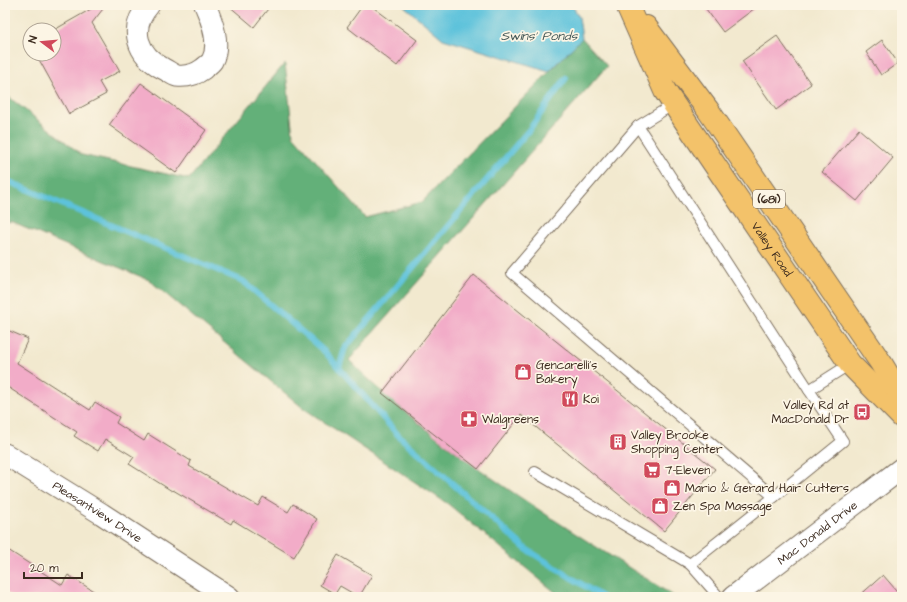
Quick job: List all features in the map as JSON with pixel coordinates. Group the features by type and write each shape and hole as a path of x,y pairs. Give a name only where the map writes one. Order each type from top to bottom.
{"main road":[{"name":"Valley Road","path":"628,5 665,91 850,364 902,417"},
{"name":"Valley Road","path":"628,5 686,78 881,363 902,398"}],"street":[{"path":"149,5 142,13 137,30 139,48 152,63 176,76 196,75 212,61 216,48 214,25 206,5"},
{"name":"Pleasantview Drive","path":"5,454 102,514 229,597"},
{"name":"Mac Donald Drive","path":"733,597 902,468"}],"lane":[{"path":"674,104 638,126 512,273 774,497"},
{"path":"638,126 809,390 844,441 690,564"},
{"path":"809,390 850,364"},
{"path":"535,472 690,564 719,597"}],"green space":[{"path":"5,5 10,5 5,59"},
{"path":"582,38 607,66 349,360 386,395 464,458 547,515 675,597 561,597 448,504 303,408 149,280 11,222 5,224 5,94 82,155 189,179 285,63 293,135 365,217 422,202"}],"water":[{"name":"Swins' Ponds","path":"403,5 572,5 579,17 582,38 549,71 443,39"}],"building":[{"path":"98,5 106,5 92,23 120,71 99,82 106,94 69,114 40,62 62,62 62,25"},
{"path":"228,5 271,5 254,27"},
{"path":"363,5 370,5 417,40 397,66 347,27"},
{"path":"703,5 759,5 723,32"},
{"path":"777,36 811,84 776,110 742,61"},
{"path":"882,40 898,63 881,75 866,52"},
{"path":"141,83 206,130 176,173 109,125"},
{"path":"859,129 893,158 857,201 822,172"},
{"path":"474,275 715,469 664,531 521,415 478,469 382,393"},
{"path":"5,329 28,339 17,363 90,410 95,402 119,417 116,423 144,441 148,434 191,461 189,466 258,506 263,497 288,512 293,504 317,519 294,557 233,520 231,524 173,490 172,491 129,464 134,457 105,439 98,451 74,436 77,432 6,386 5,388"},
{"path":"5,548 62,585 68,575 103,597 14,597 5,591"},
{"path":"338,555 372,575 359,597 340,586 335,594 320,585"},
{"path":"883,575 902,597 858,597"}],"waterway":[{"path":"339,368 345,348 529,130 566,78"},
{"path":"5,180 243,281 325,352 399,436 526,549 602,597"}],"place":[{"name":"Gencarelli's Bakery","path":"523,372"},
{"name":"Koi","path":"570,399"},
{"name":"Valley Rd at MacDonald Dr","path":"862,412"},
{"name":"Walgreens","path":"469,419"},
{"name":"Valley Brooke Shopping Center","path":"618,442"},
{"name":"7-Eleven","path":"652,470"},
{"name":"Mario & Gerard Hair Cutters","path":"672,488"},
{"name":"Zen Spa Massage","path":"660,506"}]}
